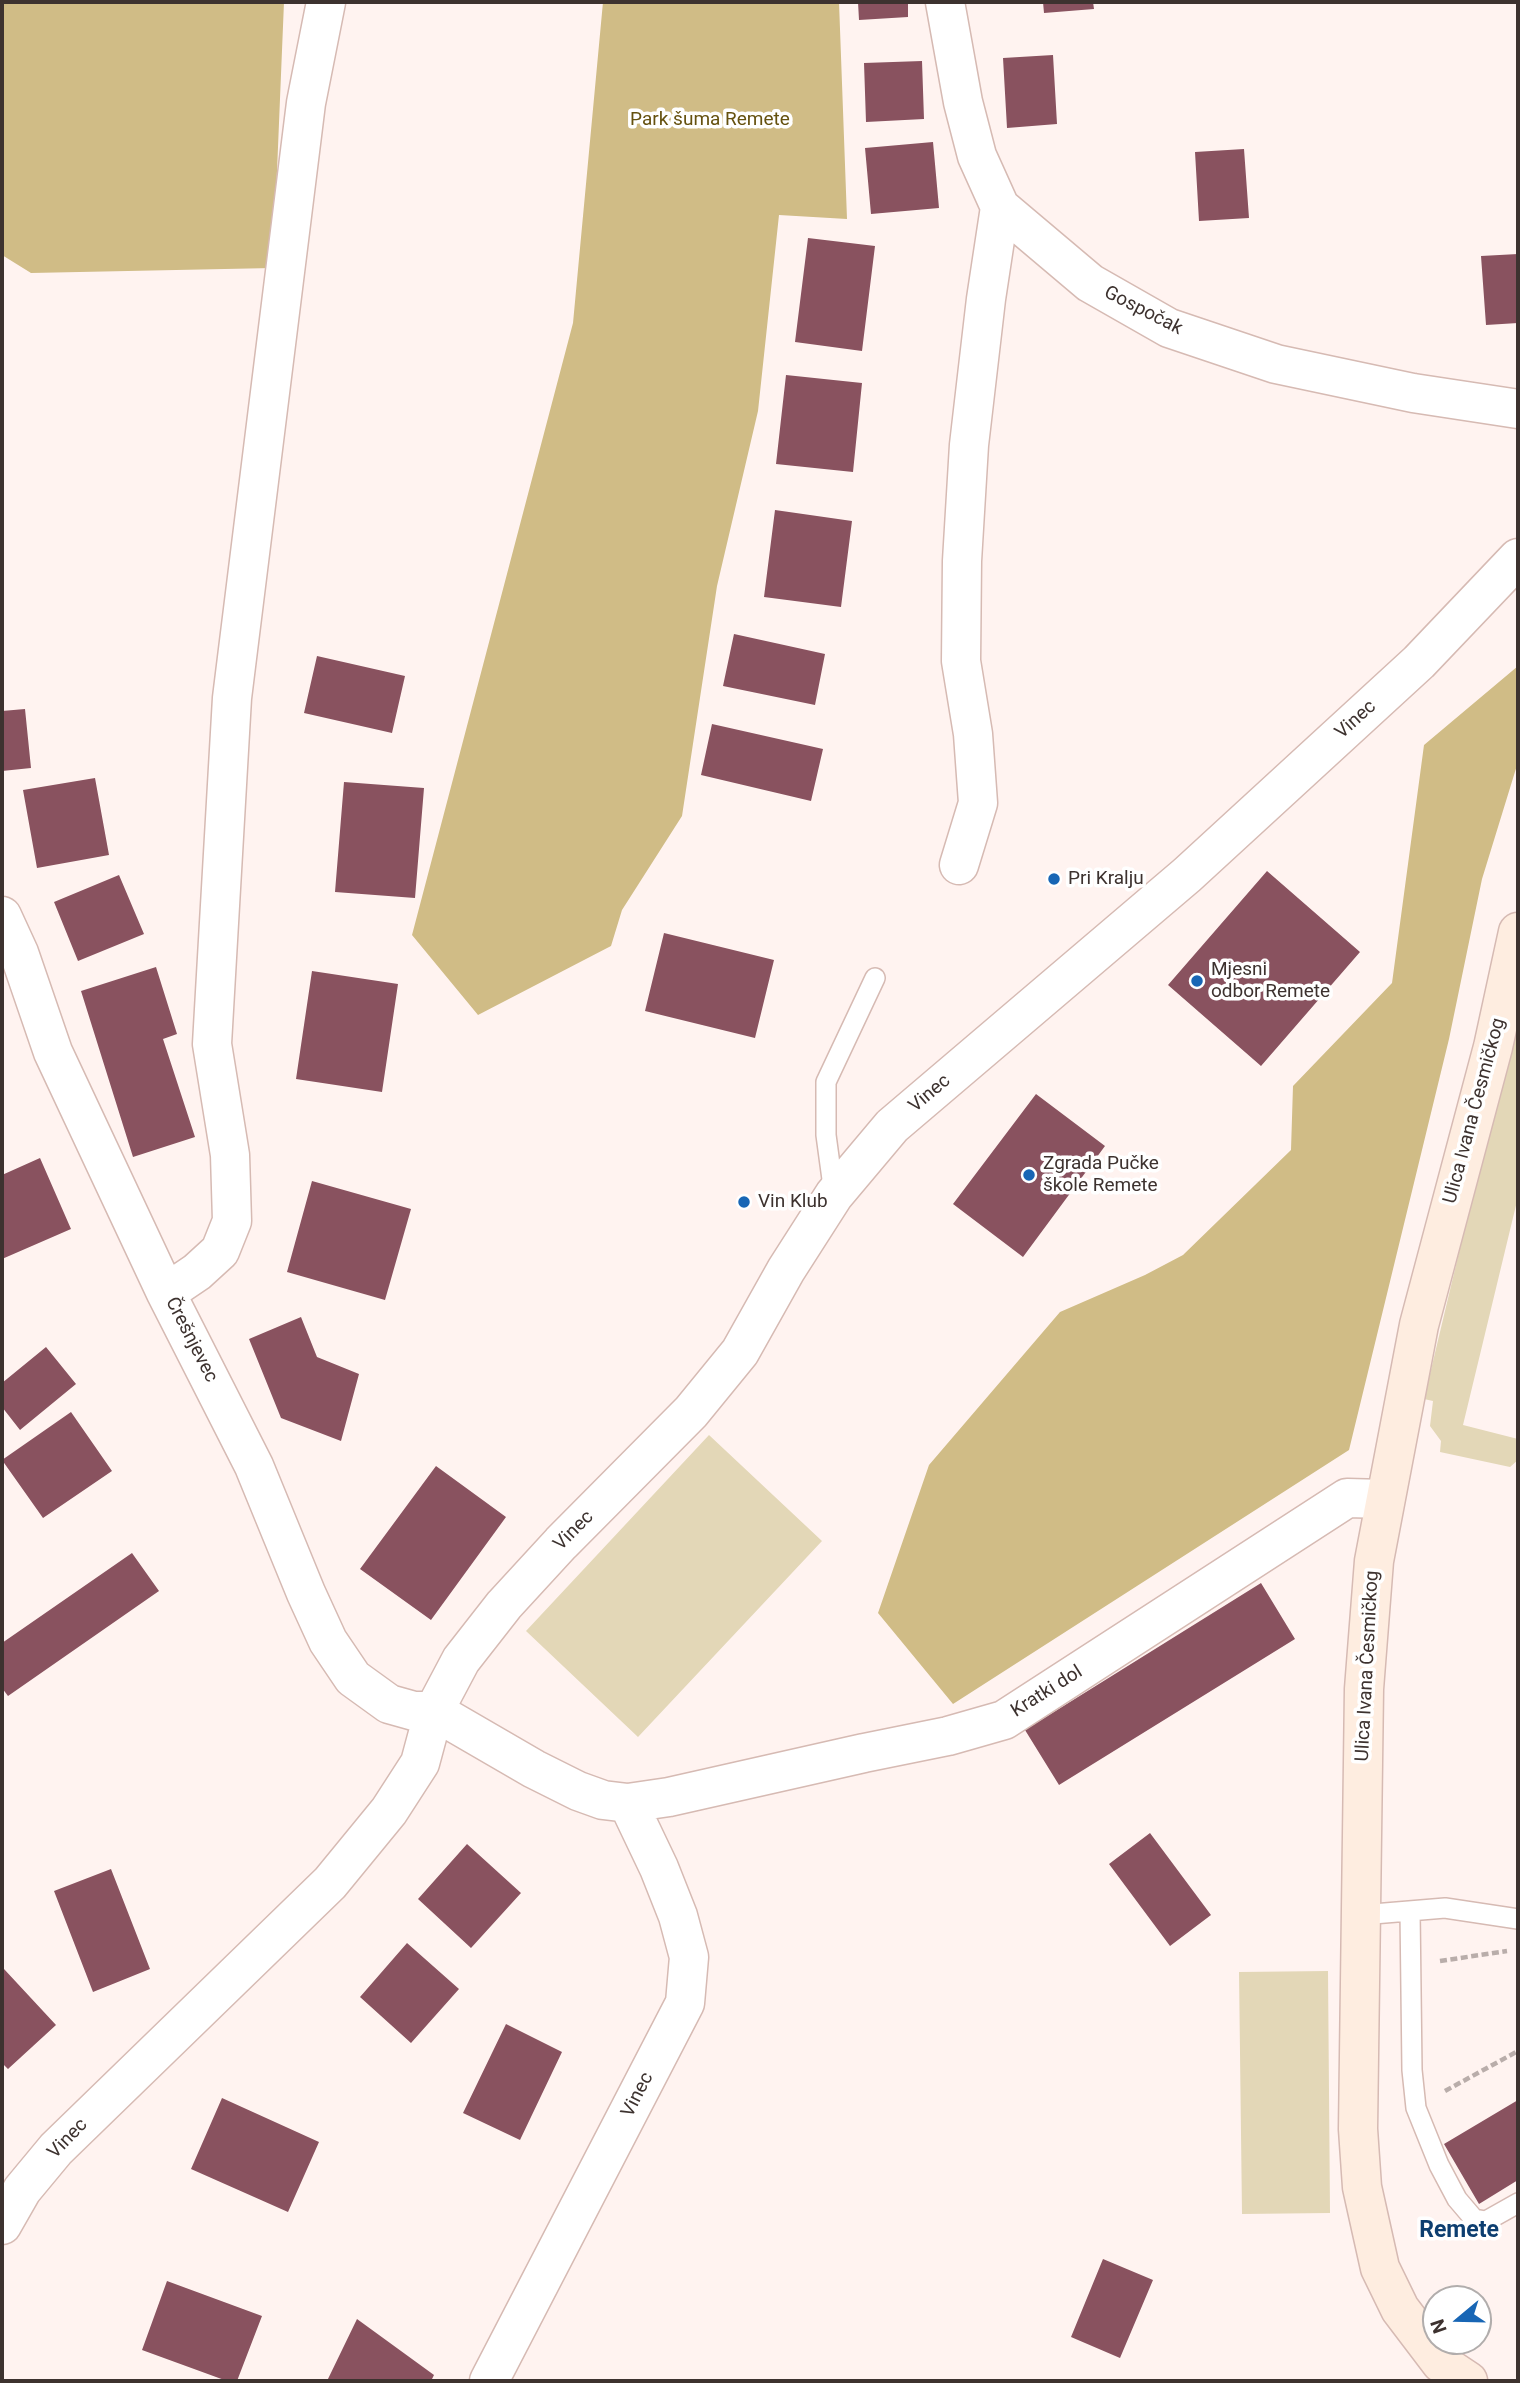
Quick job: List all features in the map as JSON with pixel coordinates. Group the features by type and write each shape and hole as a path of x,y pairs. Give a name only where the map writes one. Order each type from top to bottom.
{"main road":[{"name":"Ulica Ivana Česmičkog","path":"1450,2375 1400,2309 1380,2268 1362,2187 1359,2129 1364,1689 1374,1562 1419,1325 1493,1047 1518,932"}],"street":[{"path":"166,1293 197,1272 220,1251 232,1221 230,1155 212,1044 232,698 306,103 326,2"},
{"name":"Gospočak","path":"945,2 963,102 977,156 1000,207 1090,283 1169,328 1276,364 1413,393 1518,409"},
{"path":"959,865 978,803 973,734 961,661 962,561 969,445 1000,207"},
{"name":"Vinec","path":"2,2225 22,2190 56,2149 330,1883 390,1811 420,1763 433,1711 461,1660 504,1605 561,1543 691,1412 740,1352 786,1270 834,1195 892,1126 1187,875 1419,662 1518,558"},
{"name":"Črešnjevec","path":"2,916 19,953 53,1052 166,1293 254,1466 328,1641 354,1678 389,1704 414,1711 433,1711"},
{"name":"Kratki dol","path":"628,1803 669,1797 948,1736 1003,1720 1347,1498 1385,1499"},
{"path":"433,1711 578,1791 603,1800 628,1803"},
{"name":"Vinec","path":"489,2381 685,2003 689,1957 678,1916 628,1803"}],"lane":[{"path":"834,1195 826,1135 826,1082 875,978"},
{"path":"1361,1915 1445,1908 1518,1919"},
{"path":"1410,1911 1412,2070 1416,2108 1439,2165 1457,2199 1474,2219 1486,2221 1518,2203"}],"path":[{"path":"1411,1966 1518,1949"},
{"path":"1416,2108 1518,2052"}],"shaded area":[{"path":"1518,1005 1518,1197 1463,1425 1518,1439 1518,1460 1510,1467 1440,1452 1441,1441 1430,1426 1433,1401 1424,1399"},
{"path":"709,1435 822,1541 638,1737 526,1631"},
{"path":"1328,1971 1330,2213 1242,2214 1239,1972"}],"green space":[{"path":"2,2 284,2 273,268 31,273 2,255"},
{"name":"Park šuma Remete","path":"603,2 839,2 847,219 779,215 758,411 717,586 682,816 622,910 611,946 478,1015 412,935 573,323"},
{"path":"1518,666 1518,762 1482,879 1449,1039 1349,1450 953,1704 878,1613 929,1465 1060,1312 1145,1275 1183,1255 1291,1150 1293,1086 1392,983 1424,745"}],"building":[{"path":"858,2 908,2 908,17 859,20"},
{"path":"1043,2 1093,2 1094,9 1044,13"},
{"path":"1053,55 1057,124 1007,128 1003,58"},
{"path":"922,61 924,119 866,122 864,63"},
{"path":"933,142 939,208 871,214 865,148"},
{"path":"1244,149 1249,218 1199,221 1195,152"},
{"path":"808,238 875,246 862,351 795,342"},
{"path":"1518,254 1518,323 1486,325 1481,256"},
{"path":"786,375 862,383 853,472 776,464"},
{"path":"775,510 852,521 841,607 764,597"},
{"path":"734,634 825,654 815,705 723,686"},
{"path":"317,656 405,676 392,733 304,713"},
{"path":"25,709 31,768 2,771 2,711"},
{"path":"712,724 823,749 811,801 701,775"},
{"path":"95,778 109,855 37,868 23,790"},
{"path":"344,782 424,788 415,898 335,892"},
{"path":"1267,871 1360,952 1261,1066 1168,985"},
{"path":"119,875 144,934 78,961 54,902"},
{"path":"664,933 774,960 755,1038 645,1011"},
{"path":"156,967 177,1034 163,1039 195,1137 133,1157 81,991"},
{"path":"312,971 398,984 382,1092 296,1079"},
{"name":"Zgrada Pučke škole Remete","path":"1036,1094 1105,1146 1023,1257 953,1204"},
{"path":"40,1158 71,1229 2,1259 2,1175"},
{"path":"312,1181 411,1209 385,1300 287,1272"},
{"path":"301,1317 317,1357 359,1374 341,1441 281,1418 249,1339"},
{"path":"46,1347 76,1384 20,1430 2,1407 2,1383"},
{"path":"71,1412 112,1471 43,1518 2,1460"},
{"path":"436,1466 506,1517 431,1620 360,1569"},
{"path":"132,1553 159,1591 8,1696 2,1688 2,1643"},
{"path":"1261,1583 1295,1639 1059,1785 1025,1730"},
{"path":"1150,1833 1211,1915 1170,1946 1109,1864"},
{"path":"467,1844 521,1893 471,1948 418,1899"},
{"path":"111,1869 150,1969 93,1992 54,1891"},
{"path":"407,1943 459,1989 411,2043 360,1997"},
{"path":"4,1969 56,2025 8,2069 2,2063"},
{"path":"506,2024 562,2052 520,2140 463,2113"},
{"path":"222,2098 319,2142 288,2212 191,2169"},
{"path":"1518,2100 1518,2180 1479,2204 1444,2144"},
{"path":"1103,2259 1153,2280 1120,2358 1071,2337"},
{"path":"167,2281 262,2316 237,2381 227,2381 142,2350"},
{"path":"357,2319 434,2375 431,2381 327,2381"}],"place":[{"name":"Pri Kralju","path":"1054,879"},
{"name":"Mjesni odbor Remete","path":"1197,981"},
{"name":"Zgrada Pučke škole Remete","path":"1029,1175"},
{"name":"Vin Klub","path":"744,1202"}],"district":[{"name":"Remete","path":"1459,2231"}]}
